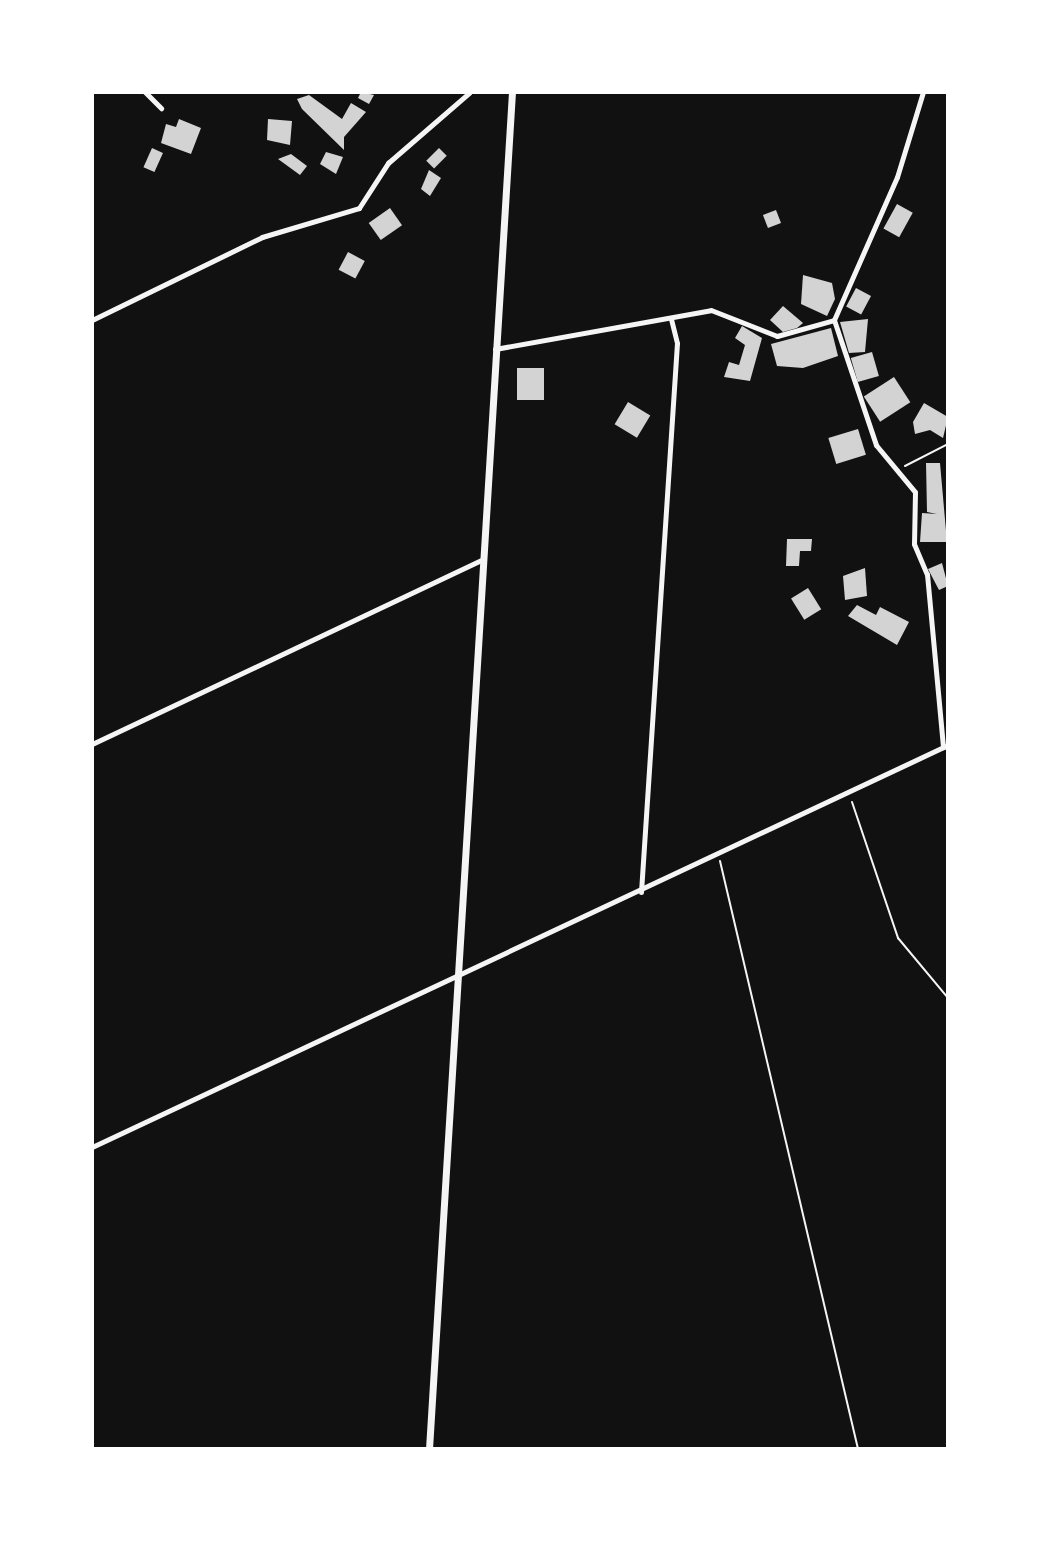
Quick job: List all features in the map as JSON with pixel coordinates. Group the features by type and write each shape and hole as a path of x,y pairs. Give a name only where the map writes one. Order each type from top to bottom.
{"street":[{"path":"145,92 161,108"},
{"path":"92,320 262,237 359,208 388,163 470,92"},
{"path":"429,1449 512,92"},
{"path":"92,1147 456,981 946,746 927,574 914,544 916,498 876,445 834,320 888,201 923,92"},
{"path":"494,349 722,310 777,336 834,320"},
{"path":"641,893 677,343 671,319"},
{"path":"92,744 481,560"}],"path":[{"path":"897,470 948,444"},
{"path":"849,792 898,938 916,969 948,998"},
{"path":"719,856 858,1449"}],"building":[{"path":"361,92 374,95 369,104 358,98"},
{"path":"309,95 342,119 351,103 366,112 344,137 344,150 302,109 297,99"},
{"path":"179,119 201,128 191,154 161,143 166,124 176,127"},
{"path":"268,119 292,121 290,145 267,140"},
{"path":"152,148 163,153 154,172 143,167"},
{"path":"439,148 447,156 434,169 426,161"},
{"path":"326,152 343,157 336,174 320,164"},
{"path":"291,154 307,166 300,175 278,159"},
{"path":"429,170 441,178 430,196 421,189"},
{"path":"897,204 913,213 899,237 883,228"},
{"path":"390,208 402,225 381,240 369,223"},
{"path":"776,210 781,223 768,228 763,215"},
{"path":"348,252 365,261 355,279 339,270"},
{"path":"803,275 832,283 835,299 827,316 801,304"},
{"path":"856,288 871,296 861,315 846,307"},
{"path":"783,306 803,323 783,332 770,320"},
{"path":"868,319 865,352 849,353 840,322"},
{"path":"742,326 762,338 750,381 724,377 729,362 739,365 745,345 735,338"},
{"path":"831,328 838,356 803,368 777,366 771,344"},
{"path":"872,352 879,376 858,382 851,358"},
{"path":"517,368 544,368 544,400 517,400"},
{"path":"894,377 910,402 880,422 864,397"},
{"path":"628,402 650,415 637,438 615,424"},
{"path":"924,403 948,417 943,438 930,430 915,434 913,422"},
{"path":"858,429 866,455 836,464 828,438"},
{"path":"926,463 940,463 947,542 920,542 922,513 937,514 927,512"},
{"path":"787,539 812,539 811,551 800,551 799,566 786,566"},
{"path":"942,563 948,586 939,590 928,569"},
{"path":"865,568 867,596 845,600 843,576"},
{"path":"808,588 821,609 804,620 791,599"},
{"path":"857,605 876,615 880,607 909,622 897,645 848,616"}]}
